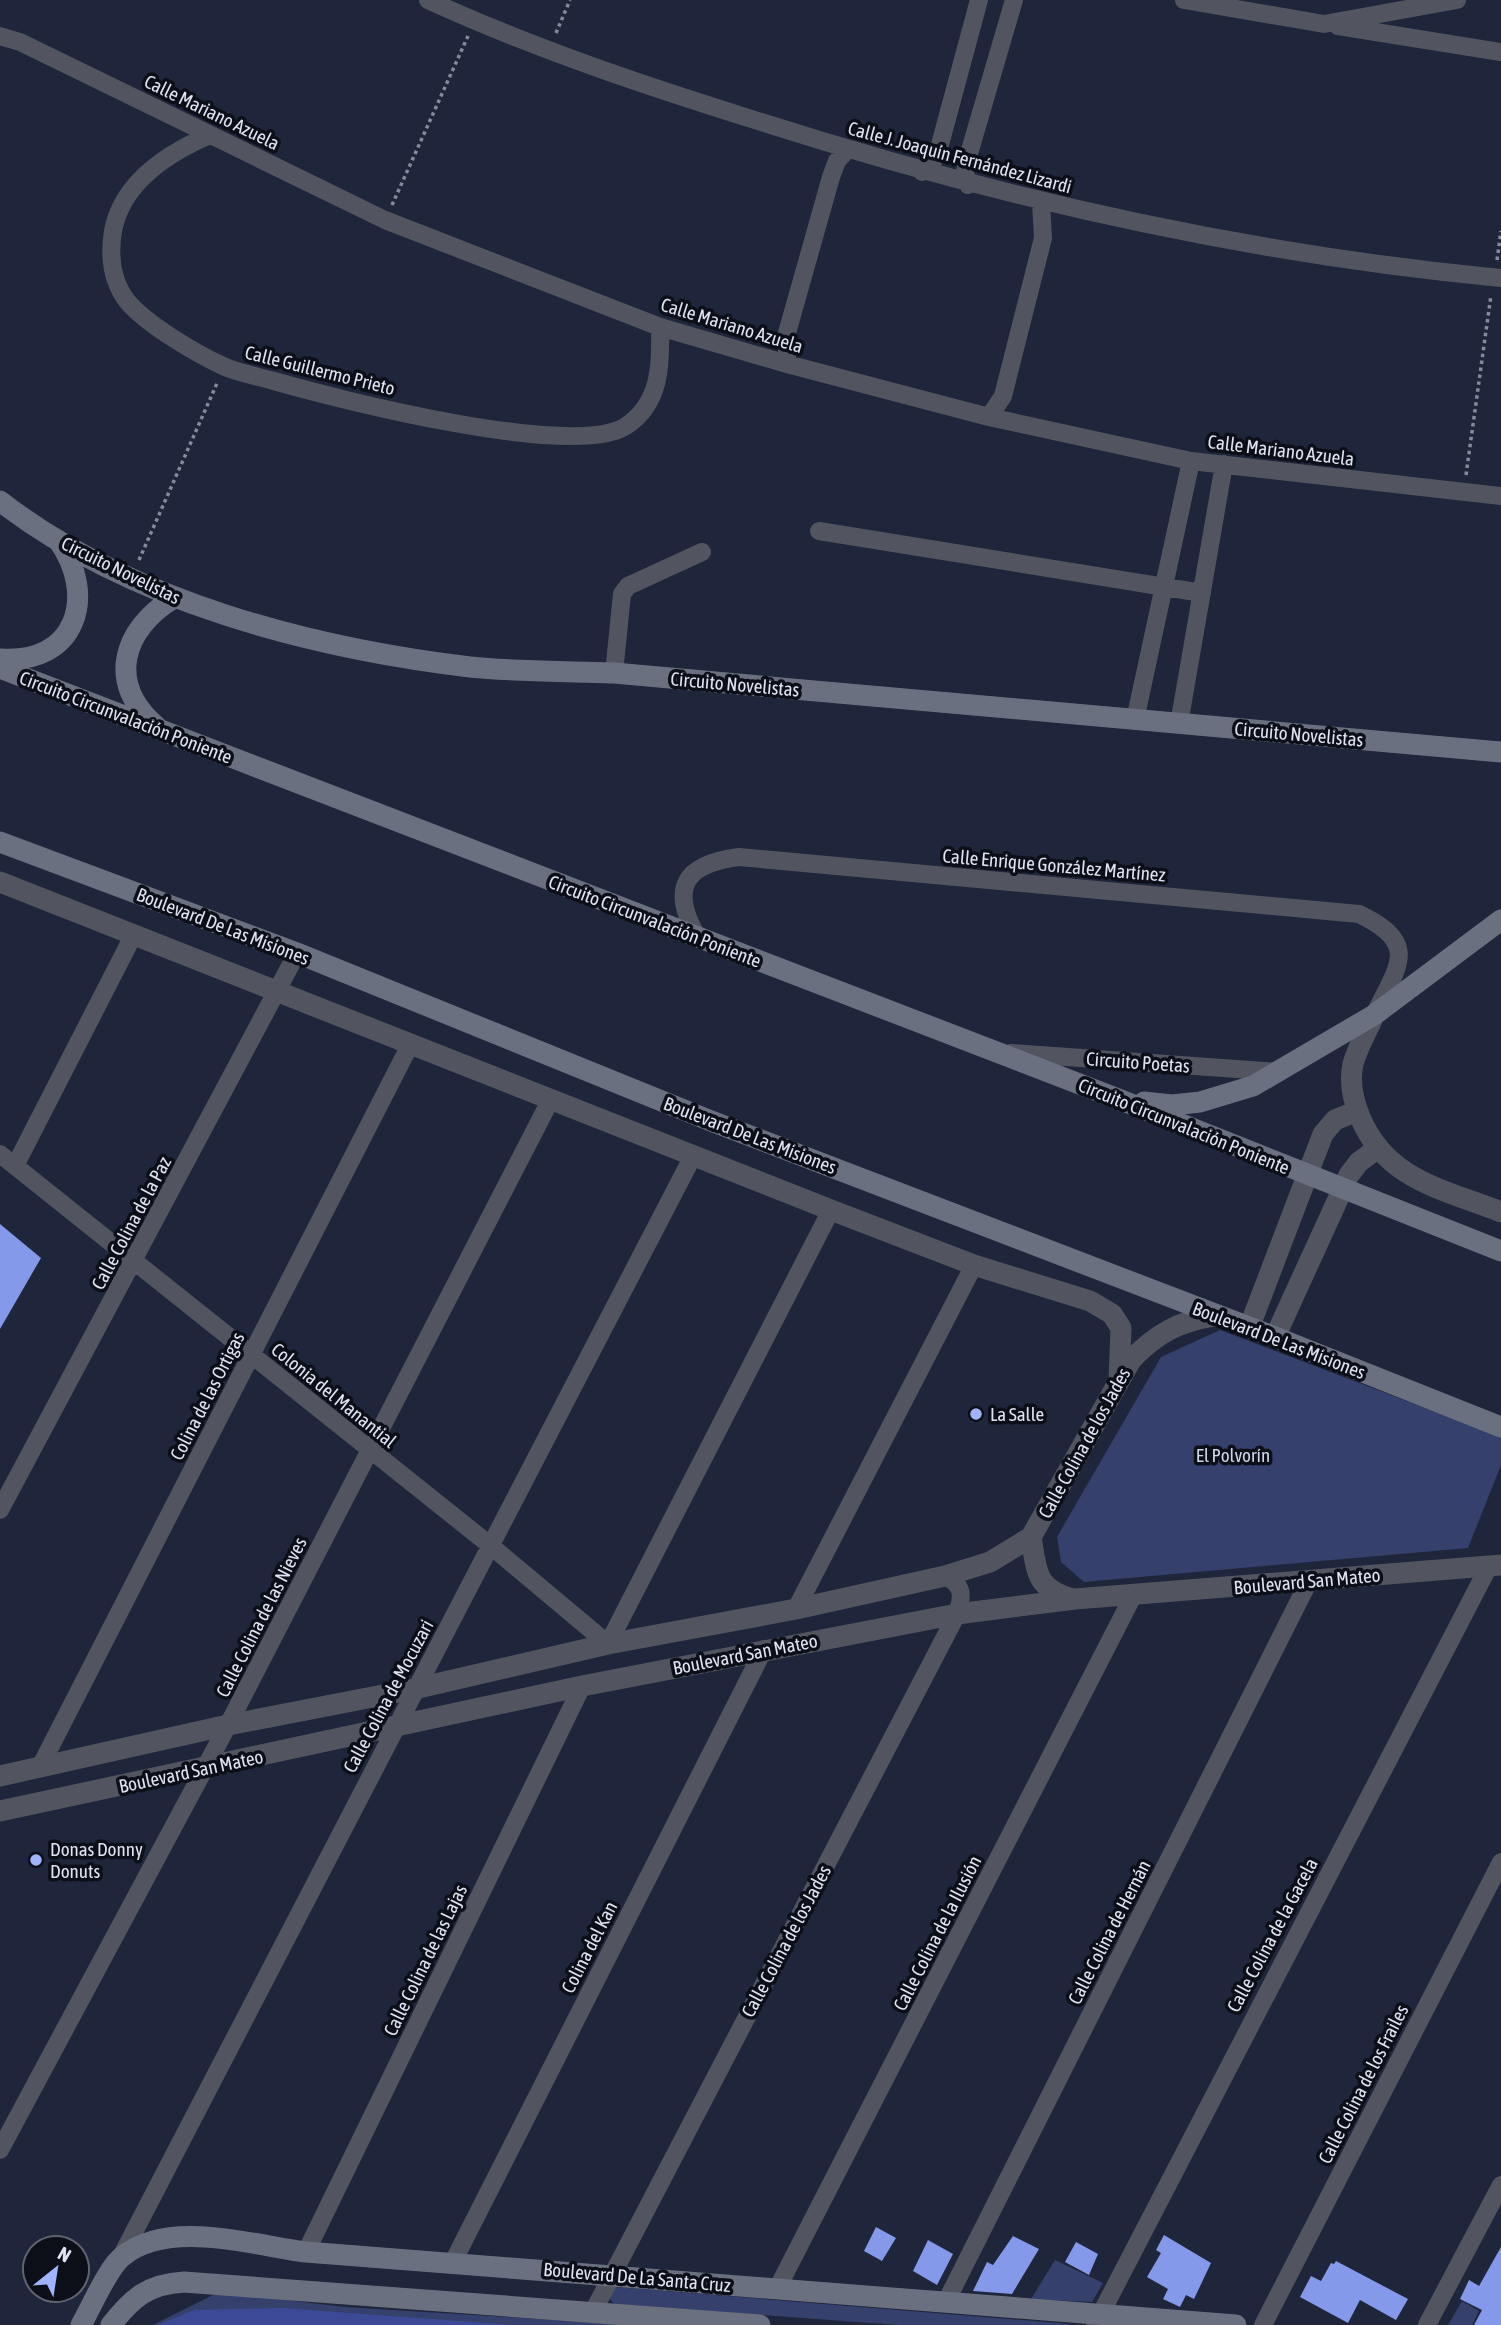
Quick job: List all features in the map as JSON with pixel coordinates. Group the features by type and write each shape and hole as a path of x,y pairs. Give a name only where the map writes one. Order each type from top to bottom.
{"main road":[{"name":"Circuito Novelistas","path":"0,501 58,540 174,598 324,642 471,667 614,673 1501,752"},
{"path":"0,659 29,658 55,648 72,625 78,586 72,562 58,540"},
{"path":"166,734 137,705 127,681 125,656 139,628 159,608 174,598"},
{"name":"Circuito Circunvalación Poniente","path":"0,668 1121,1100 1501,1251"},
{"name":"Boulevard De Las Misiones","path":"0,842 297,953 724,1126 1214,1316 1275,1337 1501,1427"},
{"name":"Circuito Poetas","path":"1121,1100 1172,1105 1200,1102 1253,1086 1374,1015 1501,920"},
{"name":"Boulevard De La Santa Cruz","path":"121,2257 147,2242 170,2236 193,2236 306,2252 946,2302 1097,2319 1236,2325"},
{"path":"81,2325 121,2257"},
{"name":"Boulevard De La Santa Cruz","path":"111,2325 132,2299 166,2283 184,2282 509,2307 594,2310 760,2325"}],"street":[{"name":"Calle J. Joaquín Fernández Lizardi","path":"428,0 548,52 847,150 968,185 1268,248 1497,277"},
{"path":"922,172 938,152 979,0"},
{"path":"968,185 965,172 968,158 1014,0"},
{"path":"1184,0 1501,52"},
{"path":"1324,24 1457,0"},
{"name":"Calle Mariano Azuela","path":"0,36 20,42 385,220 660,327 787,364 989,417 1192,461 1501,496"},
{"name":"Calle Guillermo Prieto","path":"210,135 160,160 134,187 116,217 110,247 112,273 127,301 163,330 224,367 337,399 453,423 553,436 601,434 625,427 654,393 662,368 660,327"},
{"path":"787,364 787,333 831,177 837,161 847,150"},
{"path":"989,417 1003,396 1043,237 1041,202"},
{"path":"1135,720 1192,461"},
{"path":"1180,724 1224,464"},
{"path":"819,531 1202,593"},
{"path":"614,673 619,607 625,590 702,552"},
{"name":"Calle Enrique González Martínez","path":"698,938 682,903 686,884 694,871 711,860 739,857 1359,914 1386,927 1399,946 1398,968 1374,1015"},
{"name":"Boulevard De Las Misiones","path":"0,882 974,1265 1090,1301 1112,1314 1121,1328 1119,1381"},
{"path":"15,1166 134,934"},
{"name":"Calle Colina de la Paz","path":"0,1510 136,1260 297,953"},
{"path":"1374,1015 1353,1064 1352,1093 1357,1111 1378,1148 1392,1165 1413,1177 1501,1212"},
{"name":"Colina de las Ortigas","path":"40,1768 411,1043"},
{"name":"Circuito Poetas","path":"997,1052 1279,1072"},
{"name":"Calle Colina de las Nieves","path":"0,2150 229,1725 551,1099"},
{"path":"1249,1328 1323,1134 1335,1120 1357,1111"},
{"path":"1275,1337 1343,1188 1359,1162 1378,1148"},
{"name":"Colonia del Manantial","path":"0,1154 491,1546 608,1644"},
{"name":"Calle Colina de Mocuzari","path":"121,2257 693,1156"},
{"path":"608,1644 831,1210"},
{"path":"796,1609 974,1265"},
{"name":"Calle Colina de los Jades","path":"1074,1600 1051,1592 1042,1581 1037,1570 1031,1537 1119,1381 1148,1342 1168,1328 1191,1319 1214,1316"},
{"name":"Boulevard San Mateo","path":"0,1776 229,1725 414,1689 608,1644 796,1609 945,1576 990,1562 1031,1537"},
{"name":"Boulevard San Mateo","path":"1,1813 582,1686 957,1614 1074,1600 1495,1565"},
{"name":"Calle Colina de la Gacela","path":"1097,2319 1495,1565"},
{"name":"Calle Colina de los Jades","path":"594,2310 610,2274 957,1614 962,1590 958,1583 945,1576"},
{"name":"Calle Colina de Hernán","path":"946,2302 1309,1581"},
{"name":"Calle Colina de la Ilusión","path":"778,2289 1133,1596"},
{"name":"Colina del Kan","path":"452,2264 764,1650"},
{"name":"Calle Colina de las Lajas","path":"306,2252 582,1686"},
{"name":"Calle Colina de los Frailes","path":"1262,2325 1501,1862"},
{"path":"1427,2325 1501,2185"}],"path":[{"path":"548,52 569,0"},
{"path":"385,220 474,21"},
{"path":"1464,492 1497,277 1501,231"},
{"path":"131,578 224,367"}],"green space":[{"name":"El Polvorín","path":"1220,1330 1501,1437 1501,1465 1468,1548 1084,1582 1061,1562 1057,1537 1161,1357"},
{"path":"1055,2260 1103,2283 1092,2302 1031,2299"},
{"path":"615,2287 1072,2325 898,2325 614,2304 609,2298"},
{"path":"219,2292 345,2307 633,2325 153,2325"},
{"path":"1462,2301 1479,2311 1472,2325 1448,2325"}],"shaded area":[{"path":"282,2308 515,2325 158,2325 194,2310"}],"building":[{"path":"0,1224 41,1258 0,1329"},
{"path":"876,2227 896,2238 882,2261 864,2251"},
{"path":"1164,2235 1211,2263 1194,2299 1186,2295 1180,2307 1163,2299 1168,2289 1147,2277 1161,2253 1156,2250"},
{"path":"1013,2236 1039,2249 1012,2294 973,2291 987,2262 993,2265"},
{"path":"928,2240 953,2254 937,2285 913,2271"},
{"path":"1076,2242 1098,2254 1089,2275 1065,2262"},
{"path":"1501,2247 1501,2325 1474,2325 1482,2310 1460,2299 1469,2280 1479,2286"},
{"path":"1336,2261 1408,2299 1396,2320 1360,2300 1348,2323 1300,2297 1311,2276 1321,2281 1331,2263"}],"place":[{"name":"La Salle","path":"976,1414"},
{"name":"Donas Donny Donuts","path":"36,1860"}]}
